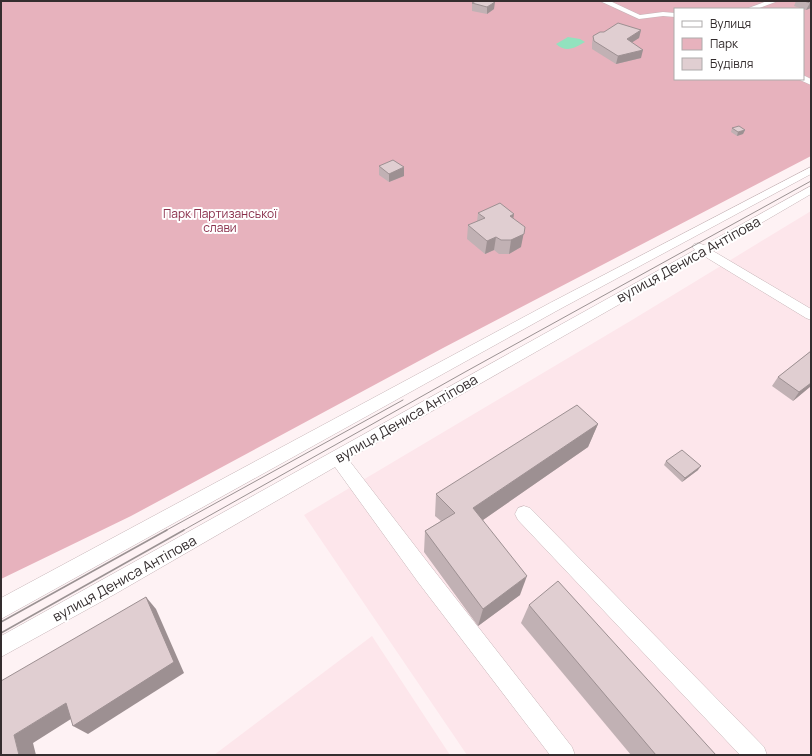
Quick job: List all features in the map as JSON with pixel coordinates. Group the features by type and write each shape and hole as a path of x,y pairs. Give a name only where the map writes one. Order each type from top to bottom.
{"street":[{"path":"604,1 639,18 663,14 674,15"},
{"path":"753,8 774,1"},
{"name":"вулиця Дениса Антіпова","path":"1,609 542,313 811,170"},
{"name":"вулиця Дениса Антіпова","path":"1,647 206,533 337,457 704,251 811,189"},
{"path":"683,238 811,315"},
{"path":"337,457 358,483 425,575 564,755"},
{"path":"524,514 756,755"}],"shaded area":[{"path":"568,37 580,39 585,42 570,49 560,47 556,44"},
{"path":"811,211 811,755 467,755 304,515 632,320"},
{"path":"372,636 450,755 214,755"}],"green space":[{"name":"Парк Партизанської слави","path":"1,1 811,1 811,156 443,348 131,516 1,579"}],"building":[{"path":"476,1 495,2 487,7 472,3"},
{"path":"618,23 641,30 627,39 643,50 618,56 594,41 593,36 600,32 604,32"},
{"path":"739,126 745,130 738,132 732,128"},
{"path":"393,160 404,167 389,174 379,166"},
{"path":"500,203 514,214 510,216 525,227 524,234 511,240 501,240 496,237 487,241 468,225 485,218 478,213"},
{"path":"811,351 811,383 799,392 778,377"},
{"path":"577,405 598,424 473,508 527,576 483,609 425,531 455,513 436,494"},
{"path":"682,450 701,466 685,478 666,461"},
{"path":"558,581 716,755 656,755 529,605"},
{"path":"146,597 174,662 73,726 66,703 14,735 19,755 1,755 1,681"}],"tram line":[{"path":"182,531 465,372 811,181"},
{"path":"165,531 403,400"},
{"path":"1,622 167,530"},
{"path":"1,633 184,530"}]}
